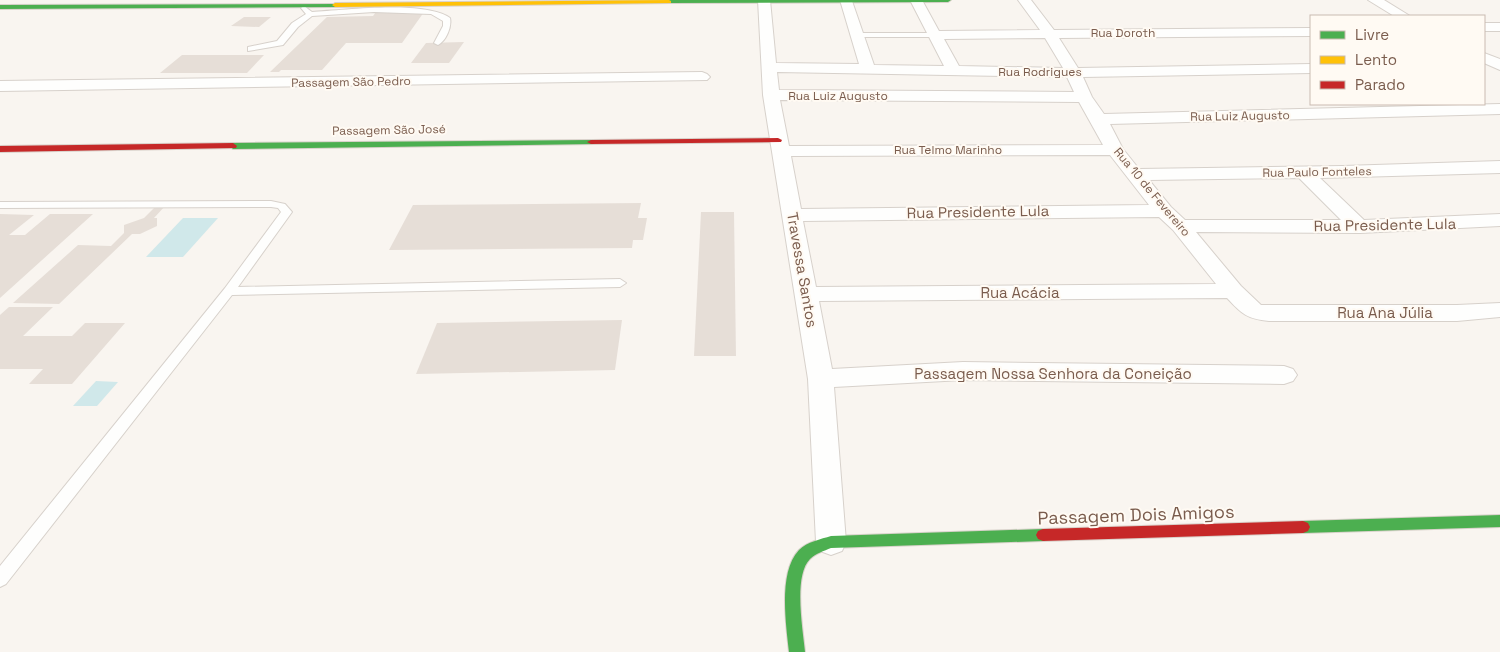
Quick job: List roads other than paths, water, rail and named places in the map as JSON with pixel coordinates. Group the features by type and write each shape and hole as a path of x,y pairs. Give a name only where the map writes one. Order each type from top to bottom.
{"main road":[{"path":"0,8 764,0 948,0"},
{"name":"Passagem São José","path":"0,149 779,145"},
{"name":"Passagem Dois Amigos","path":"797,652 794,580 802,556 815,547 831,542 1500,521"}],"street":[{"name":"Travessa Santos","path":"764,0 771,95 821,379 831,542"},
{"path":"916,0 954,71"},
{"name":"Rua 10 de Fevereiro","path":"1024,0 1048,33 1073,73 1084,97 1099,119 1115,150 1134,175 1249,308 1256,312 1269,313"},
{"path":"1374,0 1401,15"},
{"path":"846,1 868,70"},
{"path":"1485,28 1500,27"},
{"name":"Rua Doroth","path":"935,35 1310,32"},
{"path":"1485,58 1496,64"},
{"name":"Rua Rodrigues","path":"770,68 1073,73 1310,68"},
{"name":"Passagem São Pedro","path":"0,86 702,78"},
{"name":"Rua Luiz Augusto","path":"771,95 1084,97"},
{"name":"Rua Luiz Augusto","path":"1099,119 1500,108"},
{"name":"Rua Telmo Marinho","path":"779,145 1115,150"},
{"name":"Rua Paulo Fonteles","path":"1134,175 1304,173 1500,167"},
{"path":"1304,173 1360,227"},
{"name":"Rua Presidente Lula","path":"792,215 1164,211"},
{"name":"Rua Presidente Lula","path":"1180,226 1360,227 1500,220"},
{"name":"Rua Acácia","path":"806,294 1233,291"},
{"name":"Rua Ana Júlia","path":"1269,313 1447,313 1500,310"},
{"name":"Passagem Nossa Senhora da Coneição","path":"821,379 964,371 1284,375"}],"lane":[{"path":"300,4 310,14"},
{"path":"251,49 280,43 295,26 310,14 374,10 432,12 441,15 447,20 438,43"},
{"path":"856,35 935,35"},
{"path":"0,205 271,204 284,207 286,215 229,291 0,579"},
{"path":"229,291 620,284"}],"water":[{"path":"183,218 218,218 183,257 146,257"},
{"path":"96,381 118,382 97,406 73,406"}]}
